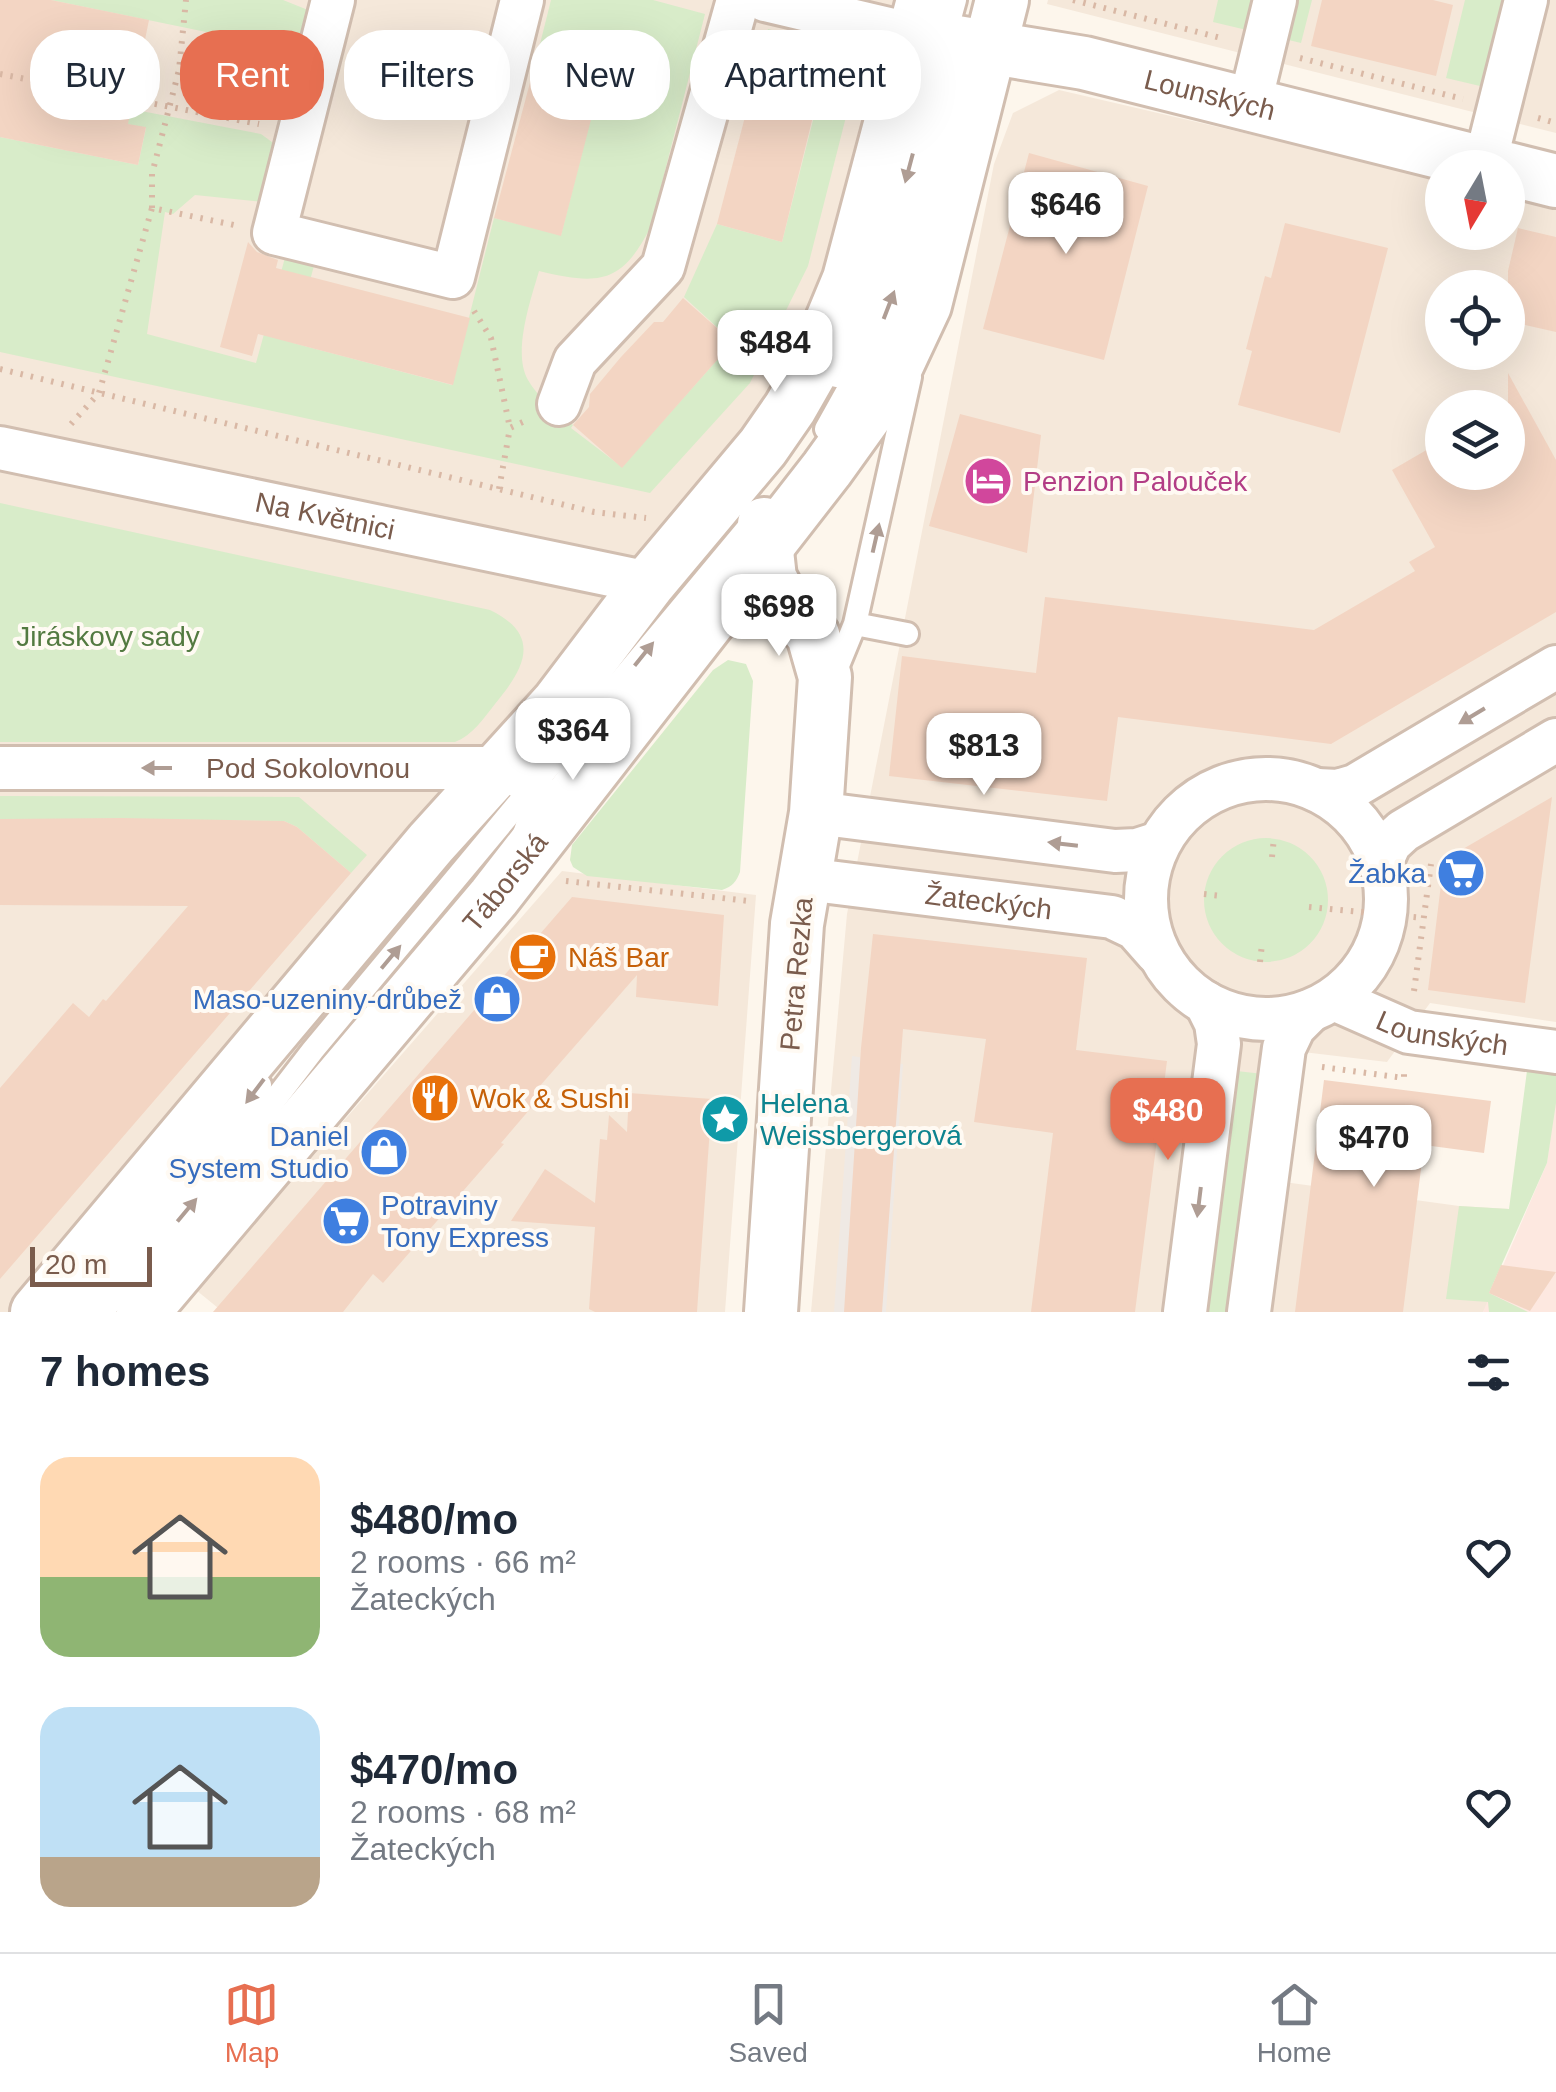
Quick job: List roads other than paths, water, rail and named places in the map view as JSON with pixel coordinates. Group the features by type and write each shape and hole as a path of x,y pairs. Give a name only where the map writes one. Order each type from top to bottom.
{"street":[{"path":"334,0 274,233 453,276 522,0"},
{"path":"559,404 575,361 663,268 738,0"},
{"path":"765,0 959,21"},
{"name":"Táborská","path":"143,1312 540,868 763,447 810,372 959,21 1020,0"},
{"path":"1250,103 1275,0"},
{"path":"1499,150 1499,108 1526,0"},
{"name":"Táborská","path":"36,1312 431,843 516,778 558,703 687,588 888,384 924,305 959,21"},
{"name":"Lounských","path":"959,21 1068,60 1436,150"},
{"name":"Lounských","path":"1525,173 1556,181"},
{"name":"Táborská","path":"836,376 849,279"},
{"path":"778,493 836,376"},
{"name":"Na Květnici","path":"0,448 687,588"},
{"name":"Petra Rezka","path":"771,1312 797,924 816,813 826,676 808,627 784,601 770,578 778,493"},
{"path":"687,588 784,601"},
{"name":"Žateckých","path":"1158,953 1148,926 1145,898 1149,869 1159,843 1181,814 1211,792 1245,780 1282,780 1317,790 1338,791 1355,786 1556,666"},
{"path":"1380,863 1390,843 1402,831 1556,740"},
{"name":"Pod Sokolovnou","path":"0,768 516,778"},
{"path":"516,778 538,793 542,810 540,868"},
{"name":"Žateckých","path":"1249,1312 1284,1048 1294,1027 1359,976 1377,947 1405,916 1386,888 1367,833 1345,808 1317,790"},
{"path":"816,813 1115,851 1159,843"},
{"name":"Žateckých","path":"805,879 1112,917 1135,928 1178,982 1206,1004 1230,1015 1284,1018 1322,1005"},
{"path":"1185,1312 1219,1044 1216,1022 1206,1004"},
{"name":"Lounských","path":"1322,1005 1409,1032 1556,1052"}],"lane":[{"path":"836,376 879,275 959,21"},
{"path":"687,588 778,493 848,393 885,317 904,260 959,21"},
{"name":"Petra Rezka","path":"825,697 854,624 924,305"},
{"path":"854,624 906,634"},
{"path":"78,1312 220,1138 297,1035 516,778"},
{"path":"102,1312 236,1150 516,778"}],"place":[{"name":"Penzion Palouček","path":"988,481"},
{"name":"Žabka","path":"1461,873"},
{"name":"Náš Bar","path":"533,957"},
{"name":"Maso-uzeniny-drůbež","path":"497,999"},
{"name":"Wok & Sushi","path":"435,1098"},
{"name":"Helena Weissbergerová","path":"725,1119"},
{"name":"Daniel System Studio","path":"384,1152"},
{"name":"Potraviny Tony Express","path":"346,1221"}],"park label":[{"name":"Jiráskovy sady","path":"108,636"}]}
